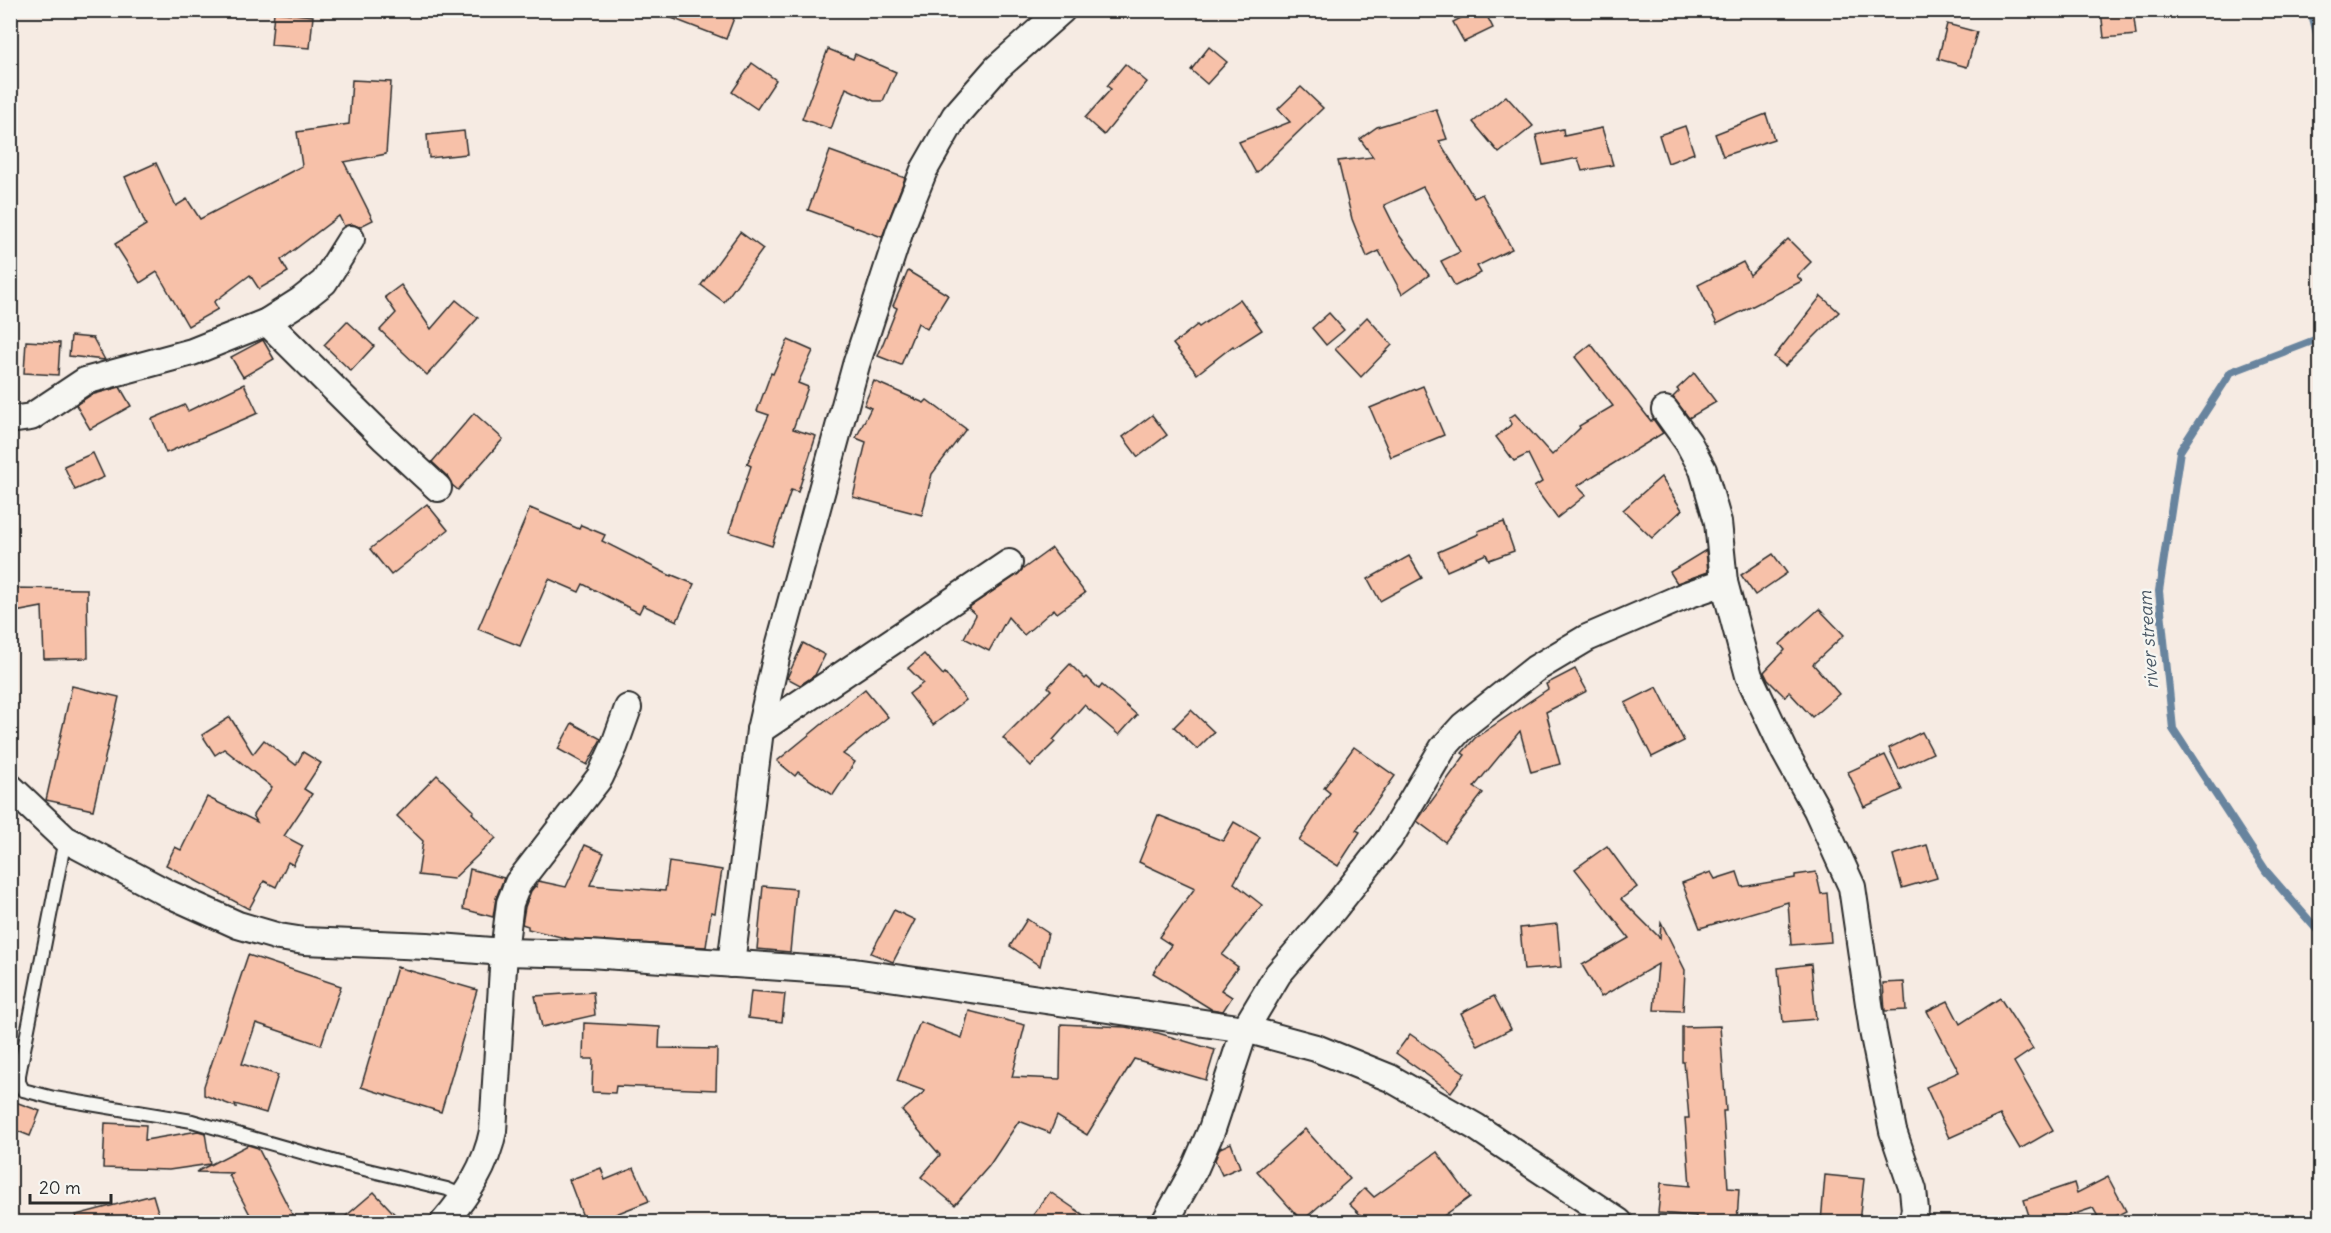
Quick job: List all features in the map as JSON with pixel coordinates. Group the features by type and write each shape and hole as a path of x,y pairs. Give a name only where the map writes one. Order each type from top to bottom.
{"street":[{"path":"731,964 760,730 777,654 856,365 900,230 924,170 955,116 997,68 1057,12"},
{"path":"10,420 31,417 85,381 192,352 267,322 324,282 351,239"},
{"path":"267,322 370,425 438,488"},
{"path":"1665,410 1688,442 1703,470 1718,522 1724,582 1749,676 1785,752 1817,810 1852,887 1873,1031 1893,1131 1913,1190 1915,1210 1912,1222"},
{"path":"760,730 1009,563"},
{"path":"1165,1222 1195,1168 1212,1129 1245,1029 1278,974 1334,909 1389,839 1443,748 1463,726 1535,669 1587,638 1677,599 1724,582"},
{"path":"444,1222 465,1197 489,1151 493,1131 504,952 510,903 518,883 600,777 628,708"},
{"path":"10,788 65,839 167,893 238,925 269,935 304,941 504,952 589,954 854,972 1245,1029 1316,1048 1390,1078 1476,1127 1619,1222"}],"lane":[{"path":"65,839 18,1074 18,1082 23,1090 54,1098 192,1121 343,1164 447,1189 465,1197"}],"building":[{"path":"656,10 737,10 726,39 656,12"},
{"path":"1476,10 1484,10 1493,28 1464,42 1453,22"},
{"path":"2101,10 2133,10 2136,35 2104,38"},
{"path":"274,12 313,16 310,48 271,45"},
{"path":"1947,24 1977,32 1967,67 1938,59"},
{"path":"1209,47 1227,62 1207,84 1191,70"},
{"path":"828,49 853,59 855,54 896,72 883,101 874,101 846,88 831,129 802,119"},
{"path":"752,63 776,80 757,109 732,92"},
{"path":"1125,64 1147,82 1104,135 1085,118 1111,89 1107,86"},
{"path":"352,80 391,82 386,154 344,162 373,220 359,227 352,224 344,226 339,216 281,260 288,272 259,289 250,275 214,302 218,309 188,326 157,272 140,283 115,244 146,225 125,177 156,163 176,206 187,199 200,219 302,166 297,132 349,124"},
{"path":"1301,87 1323,108 1256,173 1239,142 1290,122 1278,109"},
{"path":"1506,96 1533,126 1499,153 1473,122"},
{"path":"1436,109 1447,139 1439,141 1474,198 1482,194 1512,249 1477,266 1481,273 1455,286 1441,261 1460,252 1423,187 1384,205 1399,235 1429,275 1402,294 1379,251 1367,257 1352,219 1338,161 1373,157 1360,139 1377,127"},
{"path":"1766,114 1774,139 1723,156 1715,134"},
{"path":"1685,126 1694,153 1668,163 1659,135"},
{"path":"1602,128 1613,165 1582,171 1578,158 1543,165 1536,135 1563,129 1564,136"},
{"path":"464,131 467,154 429,158 427,135"},
{"path":"830,151 905,178 882,237 808,210"},
{"path":"740,232 763,249 724,302 701,285"},
{"path":"1788,239 1811,262 1797,276 1802,281 1717,324 1698,285 1743,262 1750,275"},
{"path":"908,271 948,295 927,329 918,323 901,365 878,356 897,308 893,306"},
{"path":"401,285 431,329 456,300 478,318 427,375 380,330 396,313 385,297"},
{"path":"1821,296 1839,312 1785,366 1774,357"},
{"path":"1240,299 1262,330 1234,348 1233,346 1197,374 1173,344 1197,325 1199,327"},
{"path":"1329,313 1344,330 1326,345 1312,328"},
{"path":"1367,317 1392,345 1361,377 1335,349"},
{"path":"347,321 374,346 351,371 324,345"},
{"path":"71,336 93,338 105,360 69,356"},
{"path":"263,340 274,359 243,377 231,357"},
{"path":"788,340 813,351 798,383 808,387 793,429 816,436 798,492 791,490 772,546 729,532 751,466 747,464 769,415 757,411 771,373 773,374"},
{"path":"26,341 60,343 58,375 24,373"},
{"path":"1591,344 1663,433 1577,486 1586,495 1557,518 1534,487 1542,482 1528,454 1514,461 1496,437 1512,424 1509,418 1515,414 1552,455 1580,428 1579,426 1613,406 1575,357"},
{"path":"1694,373 1716,402 1689,418 1673,397 1679,391 1677,389"},
{"path":"874,381 924,403 927,400 966,429 932,474 922,515 853,497 866,442 856,438 871,408 864,405"},
{"path":"244,384 258,413 166,453 152,419 185,405 188,411"},
{"path":"1423,386 1444,435 1391,457 1370,408"},
{"path":"120,387 131,406 90,429 76,405 91,395"},
{"path":"474,413 503,439 458,490 432,462"},
{"path":"1152,415 1167,435 1138,457 1123,437"},
{"path":"93,453 104,477 75,490 64,466"},
{"path":"1661,477 1682,510 1652,538 1623,510"},
{"path":"427,504 448,530 391,575 370,549"},
{"path":"530,508 579,529 581,525 605,535 602,541 671,576 694,584 677,621 643,605 639,613 583,584 579,592 549,579 520,646 478,629"},
{"path":"1504,522 1514,551 1489,560 1486,554 1447,571 1438,552 1479,534 1478,531"},
{"path":"1052,548 1085,593 1057,613 1054,609 1024,635 1008,617 989,651 964,638 976,615 968,608"},
{"path":"1706,550 1708,572 1677,583 1670,572"},
{"path":"1773,554 1787,573 1755,595 1741,575"},
{"path":"1409,556 1422,578 1380,601 1368,579"},
{"path":"10,588 87,589 88,658 44,659 42,607 10,613"},
{"path":"1819,609 1844,635 1813,664 1839,694 1812,717 1789,692 1785,697 1768,680 1764,672 1785,650 1780,644"},
{"path":"803,643 825,655 815,675 800,685 787,678"},
{"path":"924,654 943,675 945,673 966,700 933,725 909,694 923,683 908,668"},
{"path":"1070,664 1085,679 1087,677 1099,689 1102,685 1137,715 1119,735 1084,705 1053,740 1055,742 1031,766 1003,738 1051,690 1048,687"},
{"path":"1575,669 1587,691 1546,712 1560,764 1531,772 1520,731 1474,787 1483,793 1445,842 1417,821 1465,755 1462,753 1475,738 1548,689 1546,684"},
{"path":"72,686 119,697 93,810 46,800"},
{"path":"1657,687 1684,741 1652,757 1625,703"},
{"path":"865,689 888,717 843,754 855,762 833,795 798,772 795,776 777,761"},
{"path":"1191,710 1214,732 1197,749 1174,727"},
{"path":"230,717 253,754 264,740 296,765 303,752 321,763 304,789 312,794 284,836 303,846 293,865 288,862 276,887 264,881 249,909 166,865 175,847 181,850 207,797 257,822 253,815 272,787 224,749 215,755 202,735"},
{"path":"572,723 601,739 587,765 558,749"},
{"path":"1922,732 1933,753 1899,769 1889,748"},
{"path":"1354,747 1395,776 1356,830 1360,832 1338,866 1299,841 1330,793 1324,788"},
{"path":"1885,755 1902,790 1864,807 1848,772"},
{"path":"437,775 474,811 472,813 496,838 453,879 418,875 423,841 397,816"},
{"path":"1158,815 1223,841 1234,822 1260,837 1234,883 1262,905 1222,955 1238,967 1221,990 1232,997 1223,1011 1211,1009 1153,973 1171,945 1159,937 1195,888 1139,862"},
{"path":"585,845 604,853 590,885 665,891 669,862 722,870 715,913 711,912 706,947 569,939 528,929 528,926 522,924 525,907 538,881 566,887"},
{"path":"1927,845 1937,878 1902,888 1893,855"},
{"path":"1607,846 1637,887 1621,899 1660,938 1661,922 1685,970 1683,1011 1654,1010 1658,964 1601,997 1582,965 1629,938 1575,869"},
{"path":"470,869 504,878 496,898 493,917 463,909"},
{"path":"1711,872 1715,879 1737,872 1742,887 1816,872 1821,894 1827,893 1831,942 1791,945 1788,902 1700,928 1682,883"},
{"path":"763,886 796,889 790,952 757,949"},
{"path":"894,910 915,920 893,962 871,953"},
{"path":"1027,919 1048,933 1040,966 1010,946"},
{"path":"1557,924 1561,967 1524,970 1520,928"},
{"path":"248,955 341,986 321,1045 256,1023 242,1064 278,1075 266,1113 235,1104 236,1107 204,1095 204,1086"},
{"path":"1811,964 1816,1019 1783,1022 1778,968"},
{"path":"397,967 477,990 441,1112 361,1087"},
{"path":"1904,982 1906,1010 1885,1011 1883,983"},
{"path":"751,991 785,994 782,1022 748,1018"},
{"path":"593,992 595,1015 542,1027 535,996"},
{"path":"1494,996 1511,1029 1478,1046 1461,1013"},
{"path":"2000,998 2033,1049 2014,1062 2053,1130 2020,1149 2000,1115 1949,1138 1926,1087 1959,1072 1927,1011 1948,1001 1960,1024"},
{"path":"969,1011 1025,1025 1012,1077 1060,1079 1061,1024 1125,1027 1158,1033 1215,1050 1206,1080 1134,1059 1087,1135 1057,1116 1050,1133 1019,1121 989,1166 955,1205 921,1177 940,1155 902,1111 925,1091 897,1081 920,1022 962,1038"},
{"path":"584,1023 660,1027 659,1048 717,1049 716,1090 616,1086 615,1093 592,1092 593,1059 583,1059"},
{"path":"1720,1026 1726,1111 1723,1111 1728,1188 1739,1189 1737,1222 1696,1222 1696,1216 1658,1213 1661,1183 1690,1186 1685,1118 1689,1118 1684,1062 1682,1062 1682,1027"},
{"path":"1410,1034 1465,1073 1451,1092 1396,1053"},
{"path":"10,1100 40,1111 30,1136 10,1128"},
{"path":"105,1123 146,1125 145,1140 198,1131 205,1133 210,1164 169,1170 103,1168"},
{"path":"1305,1129 1350,1179 1302,1221 1257,1171"},
{"path":"1231,1143 1240,1167 1222,1175 1215,1160 1220,1148"},
{"path":"248,1145 258,1148 296,1222 254,1222 229,1175 234,1173 196,1172"},
{"path":"1437,1152 1470,1197 1435,1222 1368,1222 1349,1204 1365,1188 1374,1197"},
{"path":"601,1168 605,1180 634,1168 649,1201 616,1214 620,1222 585,1222 569,1180"},
{"path":"1825,1175 1864,1179 1859,1222 1821,1222"},
{"path":"2108,1177 2126,1211 2104,1222 2101,1222 2093,1208 2050,1222 2031,1222 2024,1200 2074,1183 2077,1193"},
{"path":"374,1192 402,1222 339,1222"},
{"path":"1050,1192 1094,1222 1028,1222"},
{"path":"153,1195 161,1222 77,1222 76,1215"}],"waterway":[{"name":"river stream","path":"2311,10 2320,46"},
{"name":"river stream","path":"2320,338 2231,372 2180,451 2159,591 2173,729 2266,871 2320,933"}]}
